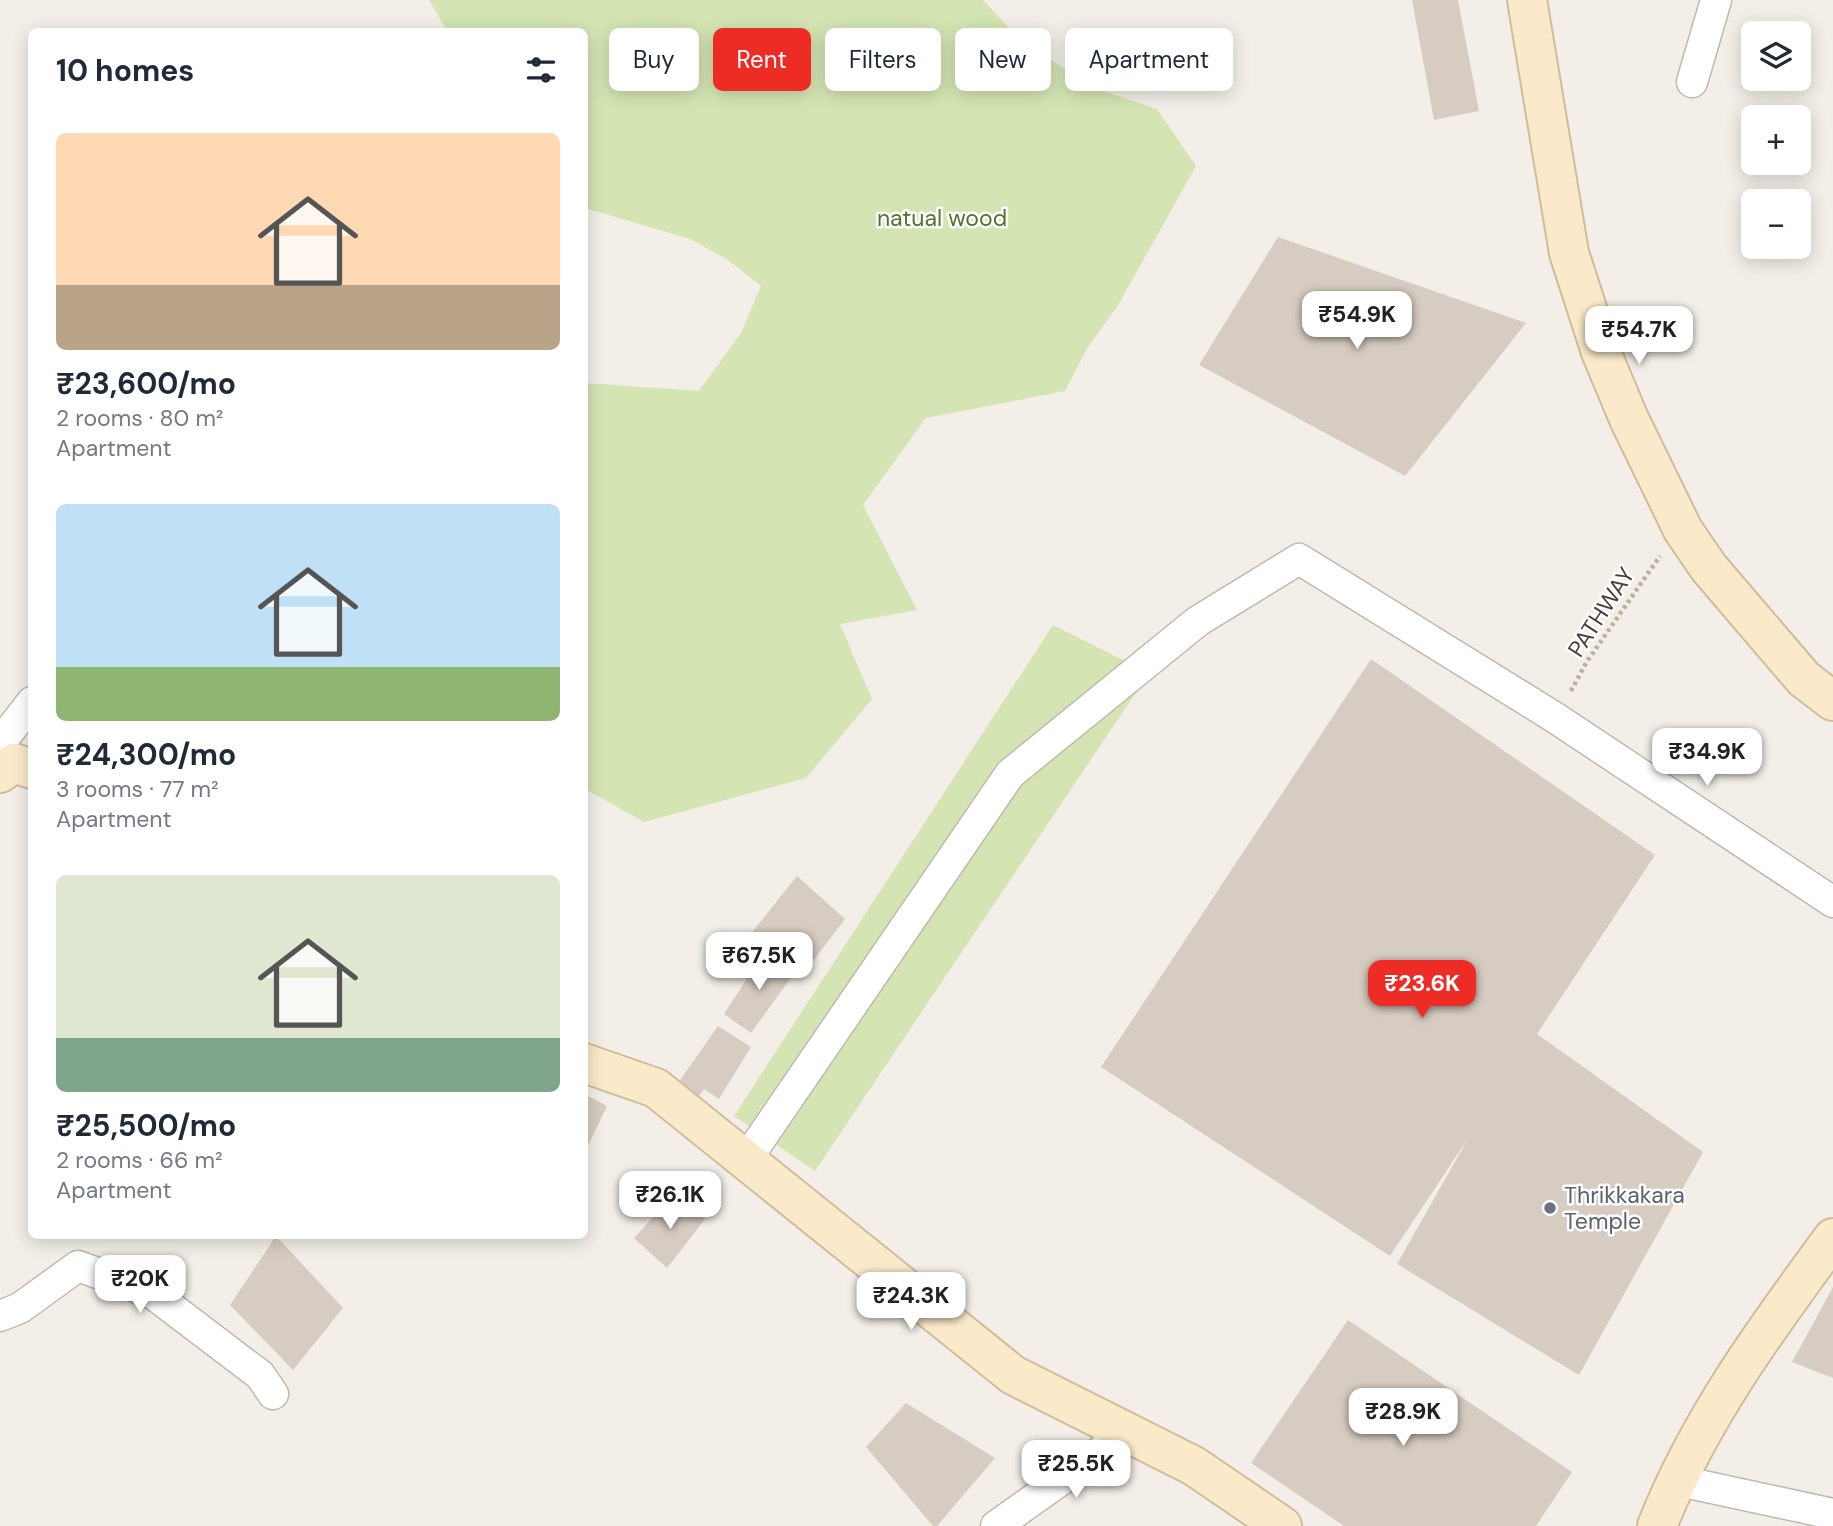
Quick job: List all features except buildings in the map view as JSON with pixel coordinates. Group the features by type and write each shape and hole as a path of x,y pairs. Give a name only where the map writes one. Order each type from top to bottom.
{"street":[{"path":"1527,0 1569,253 1582,299 1629,419 1684,530 1709,568 1797,670 1833,701"},
{"path":"1692,82 1716,0"},
{"path":"746,1160 1010,774 1198,621 1299,559 1553,717 1833,902"},
{"path":"0,743 28,707"},
{"path":"0,773 14,764 28,768"},
{"path":"588,1064 656,1088 1013,1376 1194,1466 1282,1526"},
{"path":"1657,1526 1675,1480 1725,1390 1833,1238"},
{"path":"0,1316 20,1308 78,1266 152,1293 260,1375 273,1394"},
{"path":"996,1526 1128,1433"},
{"path":"1675,1480 1833,1514"}],"path":[{"name":"PATHWAY","path":"1553,717 1649,570 1684,530"}],"green space":[{"name":"natual wood","path":"429,0 983,0 1009,28 955,28 955,91 1051,91 1051,59 1065,69 1065,91 1103,91 1157,109 1196,166 1117,307 1088,347 1065,391 926,418 863,505 917,610 840,624 872,699 806,778 644,822 588,791 588,383 699,391 741,333 761,286 728,260 690,239 588,209 588,28 445,28"},
{"path":"1053,625 1149,673 815,1171 734,1116"}],"place":[{"name":"Thrikkakara Temple","path":"1550,1208"}]}
